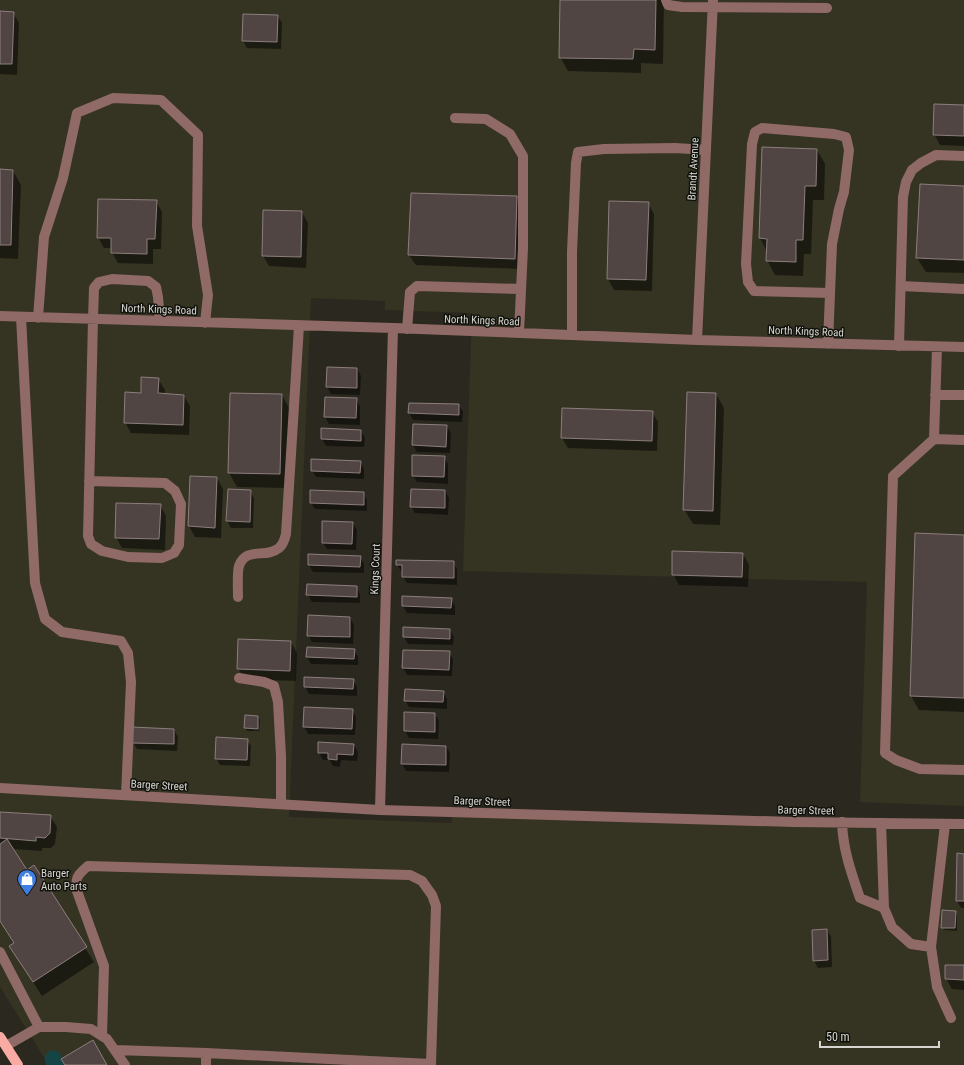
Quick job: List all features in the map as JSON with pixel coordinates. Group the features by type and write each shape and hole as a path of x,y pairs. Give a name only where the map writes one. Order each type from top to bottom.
{"main road":[{"path":"3,1041 18,1065"}],"street":[{"path":"666,0 668,6 775,4 827,8"},
{"name":"Brandt Avenue","path":"697,340 713,4"},
{"path":"38,318 44,237 63,178 77,112 113,98 161,100 198,135 197,226 208,294 204,323"},
{"path":"455,118 486,119 510,134 523,156 523,248 519,333"},
{"path":"828,344 832,244 844,192 849,150 846,138 834,134 762,128 755,132 752,144 746,264 748,282 754,291 830,293"},
{"path":"572,335 572,252 576,163 578,152 604,149 674,148 706,150"},
{"path":"899,346 904,197 906,182 912,170 936,155 964,156"},
{"path":"89,482 165,483 175,491 181,504 179,545 174,553 162,558 128,556 102,551 91,544 88,536 89,482 94,288 99,282 112,279 148,281 156,287 160,321"},
{"path":"407,329 410,292 417,286 521,289"},
{"path":"901,286 964,289"},
{"name":"North Kings Road","path":"0,316 393,328 697,340 964,347"},
{"path":"21,317 34,583 45,619 62,632 121,641 128,653 131,682 126,795"},
{"path":"238,597 238,567 243,558 252,554 269,553 280,548 286,534 299,326"},
{"name":"Kings Court","path":"380,810 393,328"},
{"path":"934,439 937,347"},
{"path":"935,395 964,395"},
{"path":"964,440 934,439 894,476 885,753 896,760 920,769 964,770"},
{"path":"239,678 264,682 274,686 278,702 282,804"},
{"name":"Barger Street","path":"0,788 380,810 964,824"},
{"path":"842,822 842,837 847,859 860,898 884,908"},
{"path":"881,823 884,908 892,927 911,944 931,947"},
{"path":"945,824 931,947 937,987 951,1018"},
{"path":"102,1036 104,966 77,891 76,882 79,873 88,866 410,875 422,881 432,895 436,906 431,1064 251,1060 206,1053 115,1050"},
{"path":"0,952 39,1027"},
{"path":"3,1041 39,1027 91,1029 107,1039 125,1065"},
{"path":"206,1053 206,1065"}],"shaded area":[{"path":"0,0 964,0 964,806 860,802 867,582 463,571 472,313 385,310 385,301 311,298 289,817 452,823 452,812 964,830 964,1065 49,1065 0,987"}],"building":[{"path":"560,0 656,0 655,50 634,49 633,59 559,58"},
{"path":"0,11 14,12 12,64 0,64"},
{"path":"243,14 278,15 277,42 242,41"},
{"path":"934,104 964,105 964,136 933,135"},
{"path":"762,147 817,149 816,186 805,186 803,240 796,240 796,262 766,261 767,239 759,238"},
{"path":"0,169 13,170 11,245 0,245"},
{"path":"920,184 964,186 964,260 916,258"},
{"path":"411,193 517,196 515,259 408,255"},
{"path":"98,199 157,200 155,239 147,239 147,254 111,253 111,238 97,238"},
{"path":"609,201 649,202 646,280 607,279"},
{"path":"263,210 302,211 301,257 262,256"},
{"path":"327,367 357,368 357,388 326,387"},
{"path":"141,377 159,378 158,393 184,395 183,425 124,423 125,392 141,393"},
{"path":"687,392 716,393 713,511 683,510"},
{"path":"230,393 282,394 280,474 228,473"},
{"path":"325,397 357,398 356,418 324,417"},
{"path":"409,403 459,404 459,415 408,413"},
{"path":"562,408 653,411 652,441 561,438"},
{"path":"413,424 447,425 446,447 412,445"},
{"path":"321,428 361,430 361,441 321,439"},
{"path":"412,455 445,456 444,477 412,476"},
{"path":"311,459 361,461 360,473 311,471"},
{"path":"190,476 217,477 215,528 188,526"},
{"path":"228,489 251,490 250,522 226,521"},
{"path":"411,489 445,490 445,508 410,507"},
{"path":"310,490 364,492 364,505 310,503"},
{"path":"116,503 161,504 159,539 115,538"},
{"path":"322,521 353,522 352,544 322,543"},
{"path":"915,533 964,535 964,698 910,696"},
{"path":"672,551 743,553 742,577 672,575"},
{"path":"308,554 361,556 360,567 308,565"},
{"path":"396,560 454,561 454,578 402,577 402,565 396,565"},
{"path":"307,584 357,586 357,597 306,595"},
{"path":"402,596 452,598 451,608 402,606"},
{"path":"308,615 350,617 350,637 307,636"},
{"path":"403,627 450,629 450,639 403,637"},
{"path":"238,639 291,641 290,671 237,669"},
{"path":"307,647 355,649 354,659 306,657"},
{"path":"403,650 450,651 449,670 402,668"},
{"path":"304,677 354,679 353,689 304,687"},
{"path":"405,689 444,691 443,702 404,701"},
{"path":"304,707 353,709 352,729 303,727"},
{"path":"404,712 435,713 435,732 404,731"},
{"path":"245,715 258,716 258,729 244,728"},
{"path":"132,727 174,729 174,744 132,743"},
{"path":"216,737 248,739 247,760 215,759"},
{"path":"318,742 354,744 353,755 337,754 337,760 328,759 328,753 318,753"},
{"path":"402,744 446,746 446,765 401,764"},
{"path":"0,812 51,815 50,833 45,838 36,837 36,841 0,838"},
{"name":"Barger Auto Parts","path":"7,839 27,870 34,865 87,947 33,982 9,946 14,943 0,921 0,844"},
{"path":"957,853 964,854 964,901 956,901"},
{"path":"942,910 956,911 955,928 941,928"},
{"path":"827,929 828,960 813,961 812,930"},
{"path":"945,965 964,965 964,980 945,979"},
{"path":"93,1040 107,1065 65,1065 61,1059"}],"waterway":[{"path":"53,1059 57,1065"}],"place":[{"name":"Barger Auto Parts","path":"27,896"}]}
